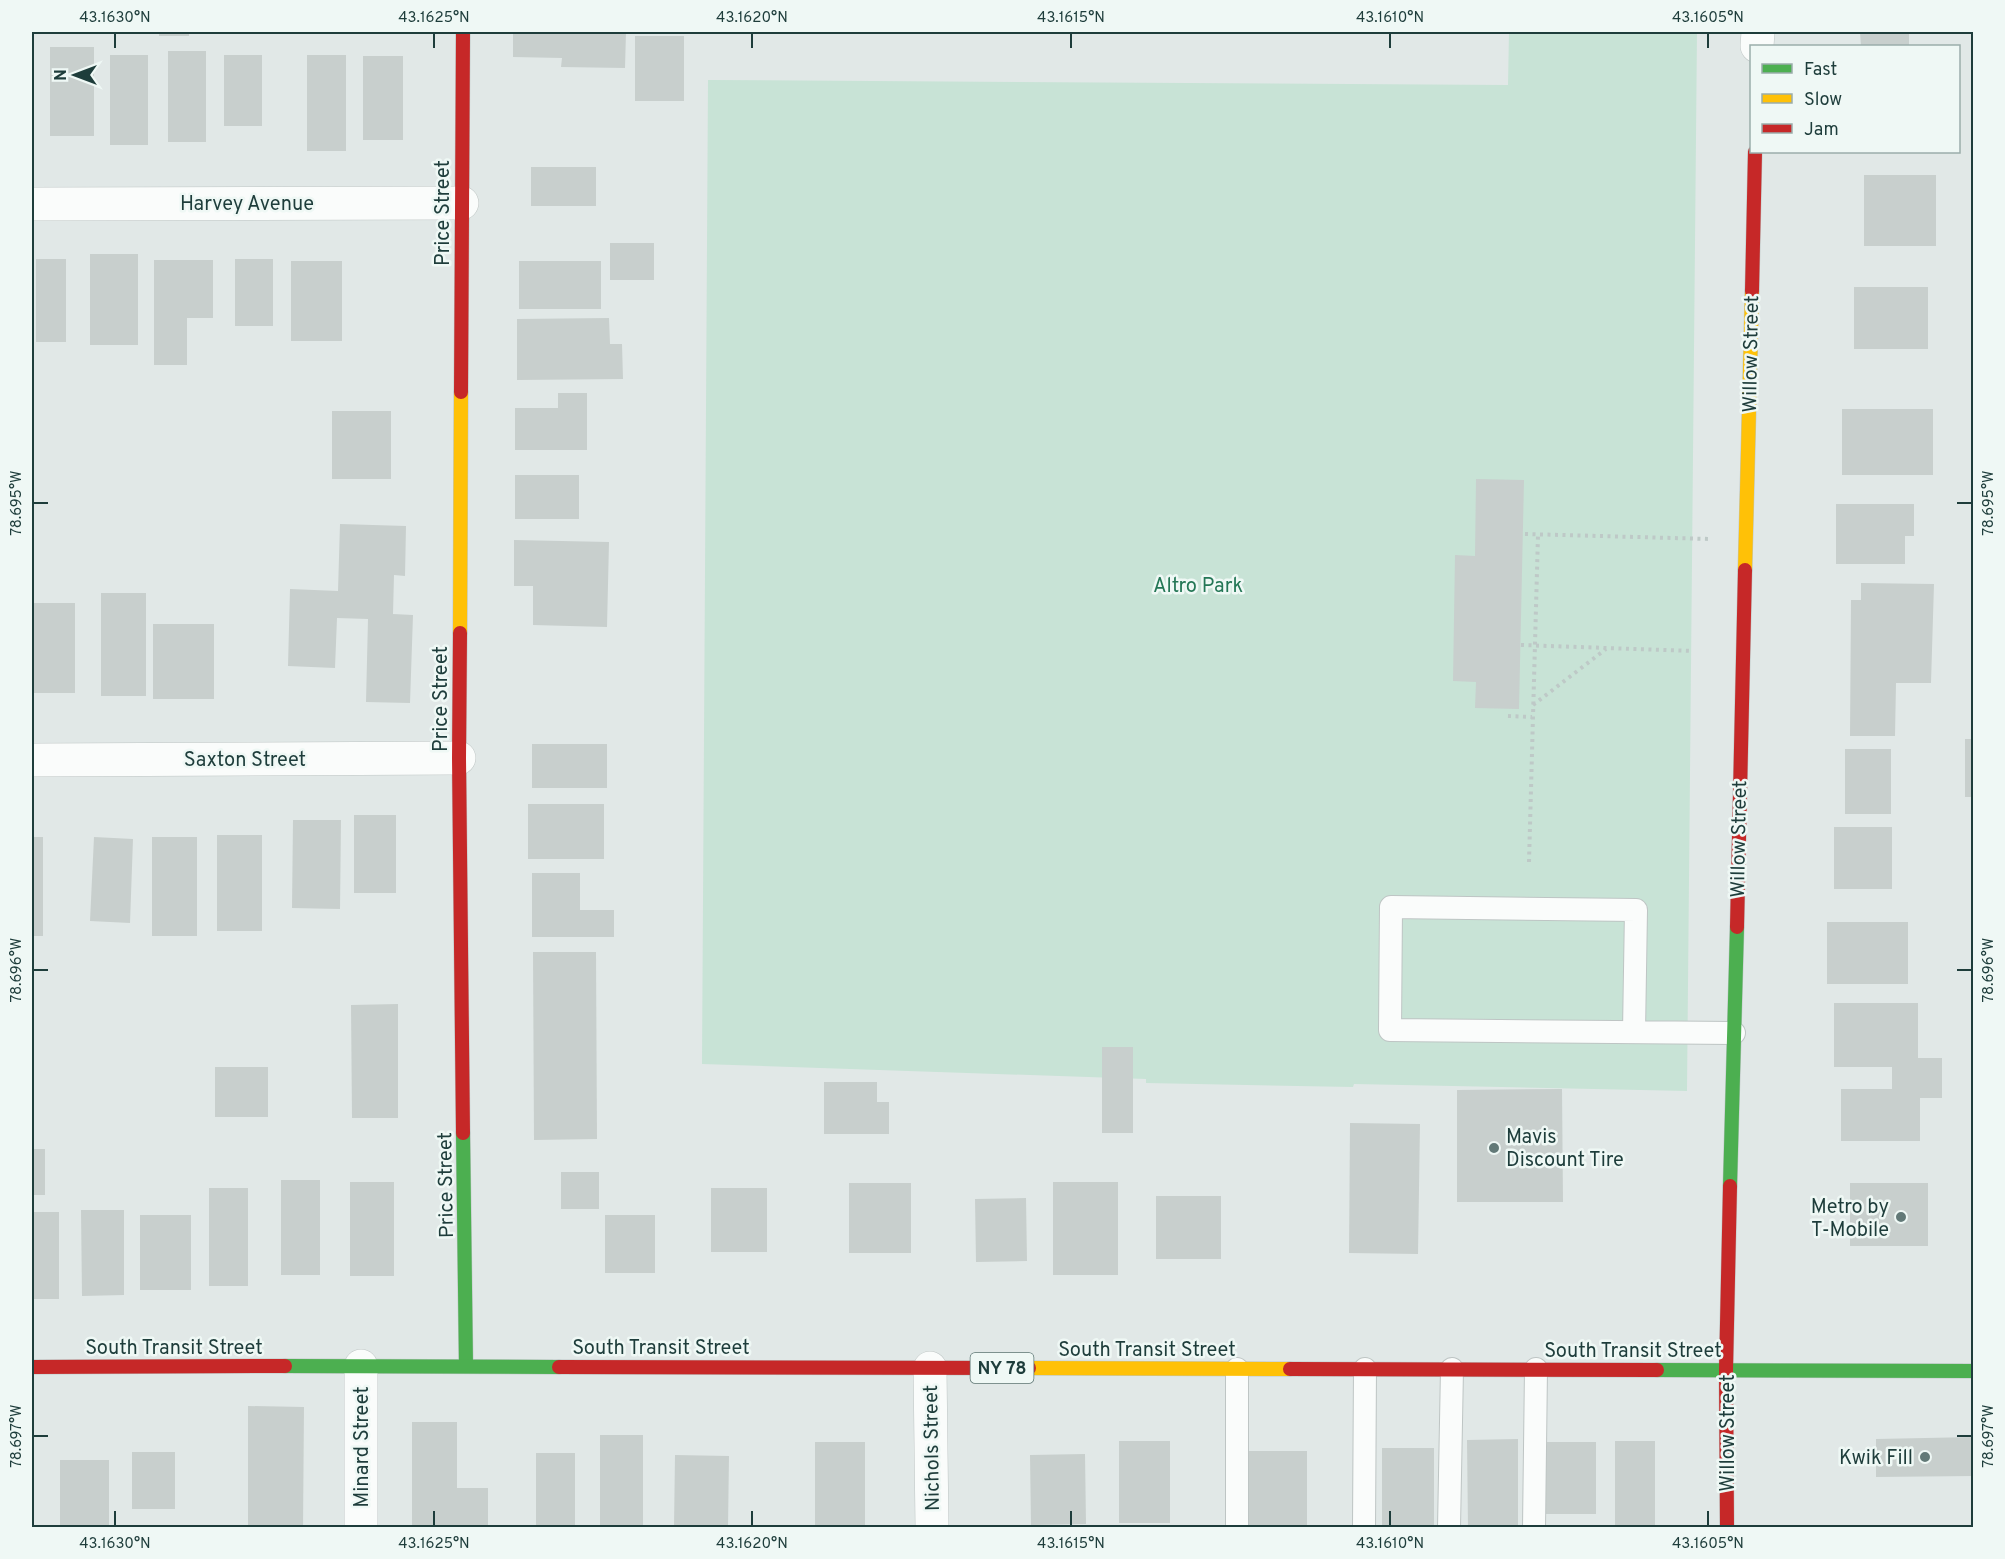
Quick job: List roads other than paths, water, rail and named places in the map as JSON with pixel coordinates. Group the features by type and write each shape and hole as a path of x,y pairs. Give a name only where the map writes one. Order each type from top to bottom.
{"main road":[{"name":"Price Street","path":"463,32 459,758 466,1366"},
{"name":"Willow Street","path":"1727,1527 1726,1370 1755,153"},
{"name":"South Transit Street","path":"32,1367 466,1366 1974,1371"}],"street":[{"name":"Harvey Avenue","path":"32,204 462,203"},
{"name":"Saxton Street","path":"32,760 459,758"},
{"name":"Minard Street","path":"361,1366 361,1527"},
{"name":"Nichols Street","path":"930,1368 932,1527"}],"lane":[{"path":"1634,1032 1636,910 1391,907 1390,1030 1734,1033"},
{"path":"1237,1369 1237,1527"},
{"path":"1364,1527 1365,1369"},
{"path":"1449,1527 1452,1369"},
{"path":"1534,1527 1536,1370"}],"place":[{"name":"Mavis Discount Tire","path":"1494,1148"},
{"name":"Metro by T-Mobile","path":"1901,1217"},
{"name":"Kwik Fill","path":"1925,1457"}],"park label":[{"name":"Altro Park","path":"1198,585"}]}
